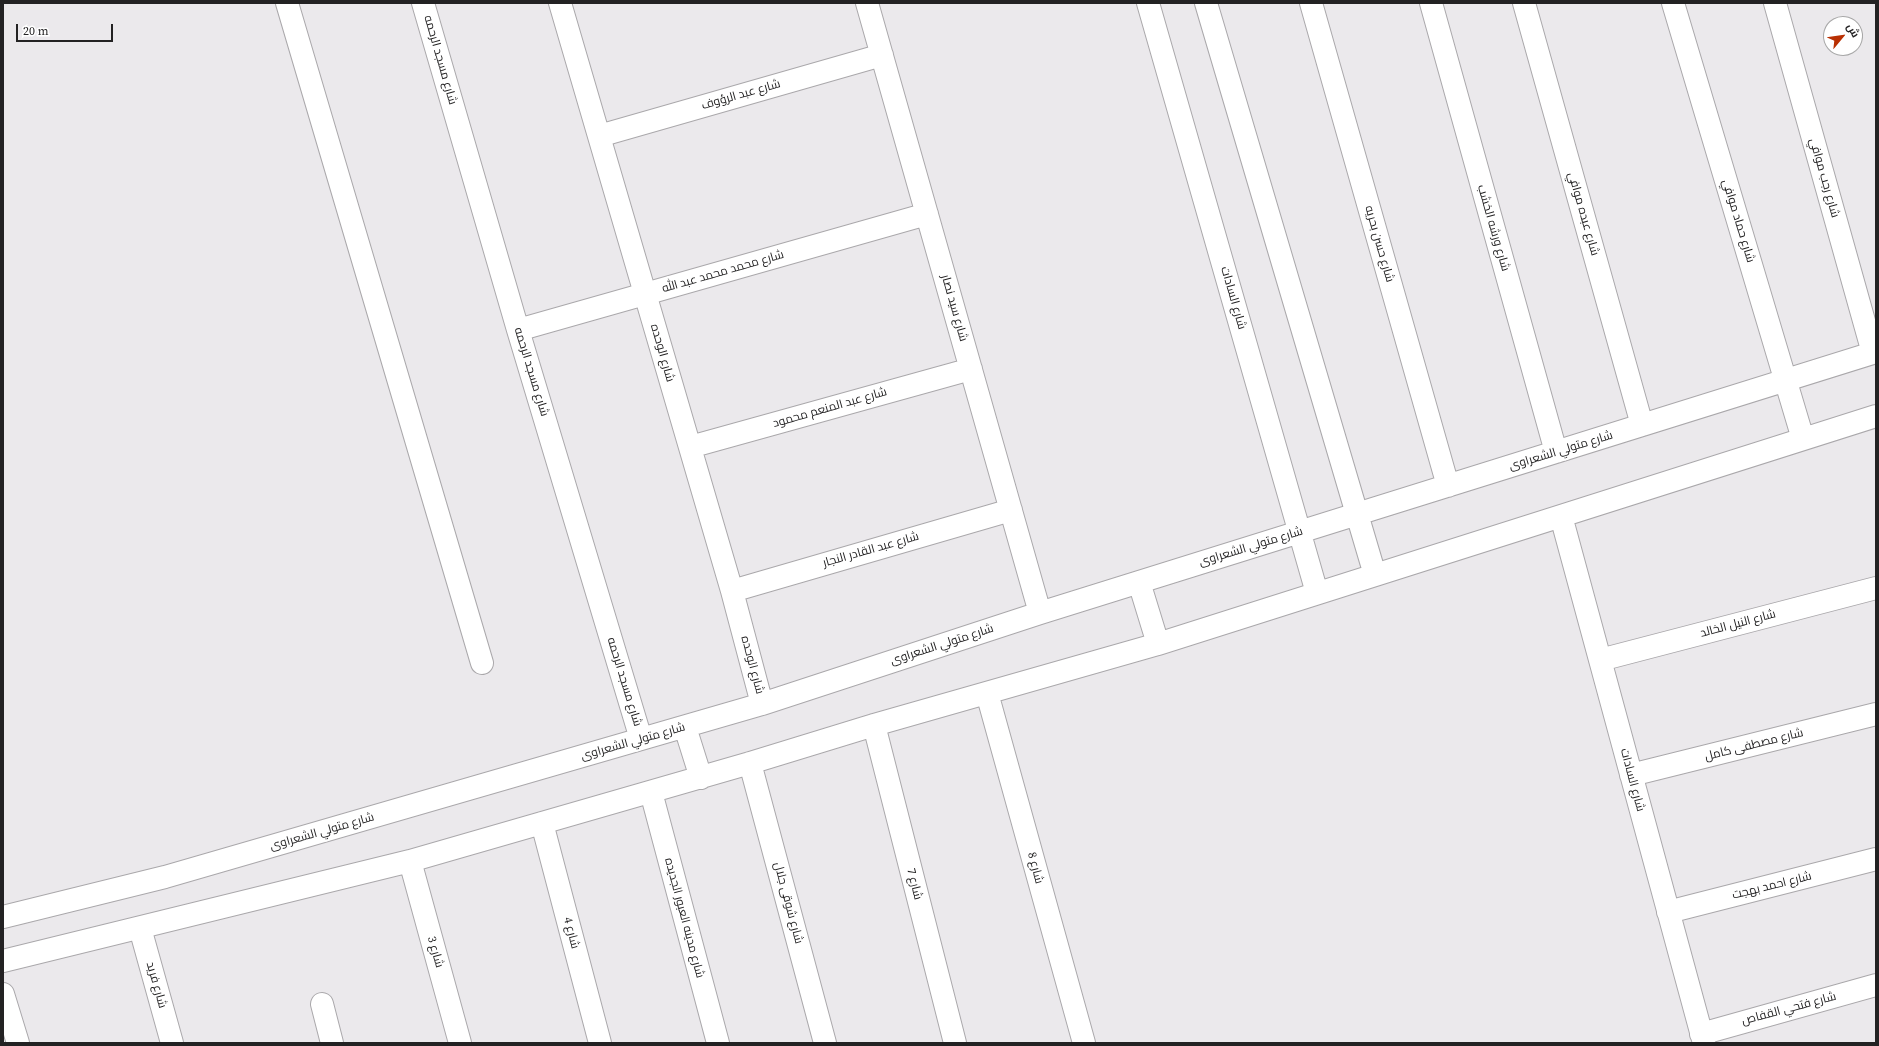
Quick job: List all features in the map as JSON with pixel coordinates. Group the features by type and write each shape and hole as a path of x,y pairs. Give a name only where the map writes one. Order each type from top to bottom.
{"street":[{"path":"287,3 482,663"},
{"name":"شارع مسجد الرحمه","path":"423,3 518,330 641,739"},
{"name":"شارع الوحده","path":"560,3 732,591 762,704"},
{"name":"شارع سيد نصار","path":"867,3 1040,613"},
{"name":"شارع السادات","path":"1148,3 1317,594"},
{"path":"1206,3 1375,575"},
{"name":"شارع حسن بحريه","path":"1310,3 1448,486"},
{"name":"شارع ورشه الخشب","path":"1431,3 1556,452"},
{"name":"شارع عبده موافي","path":"1524,3 1642,426"},
{"name":"شارع حماد موافي","path":"1673,3 1803,439"},
{"name":"شارع رجب موافي","path":"1775,3 1874,353"},
{"name":"شارع عبد الرؤوف","path":"599,136 882,55"},
{"name":"شارع محمد محمد عبد الله","path":"518,330 927,214"},
{"name":"شارع متولي الشعراوى","path":"3,917 165,877 762,704 1040,613 1874,353"},
{"name":"شارع عبد المنعم محمود","path":"690,447 971,369"},
{"path":"3,961 410,861 701,778 874,725 1158,644 1876,416"},
{"name":"شارع عبد القادر النجار","path":"732,591 1011,510"},
{"name":"شارع السادات","path":"1561,516 1703,1038"},
{"path":"1139,582 1158,644"},
{"name":"شارع النيل الخالد","path":"1600,660 1876,588"},
{"name":"شارع 8","path":"987,693 1084,1043"},
{"name":"شارع مصطفى كامل","path":"1631,776 1876,714"},
{"name":"شارع 7","path":"874,725 955,1043"},
{"path":"685,726 701,778"},
{"name":"شارع شوقى جلال","path":"750,763 825,1043"},
{"name":"شارع مدينه العبور الجديده","path":"650,792 718,1043"},
{"name":"شارع 4","path":"542,823 600,1043"},
{"name":"شارع احمد بهجت","path":"1668,912 1876,859"},
{"name":"شارع 3","path":"410,861 460,1043"},
{"name":"شارع فريد","path":"140,928 172,1043"},
{"name":"شارع فتحي القفاص","path":"1703,1038 1876,985"},
{"path":"3,994 18,1043"},
{"path":"322,1004 332,1043"}]}
